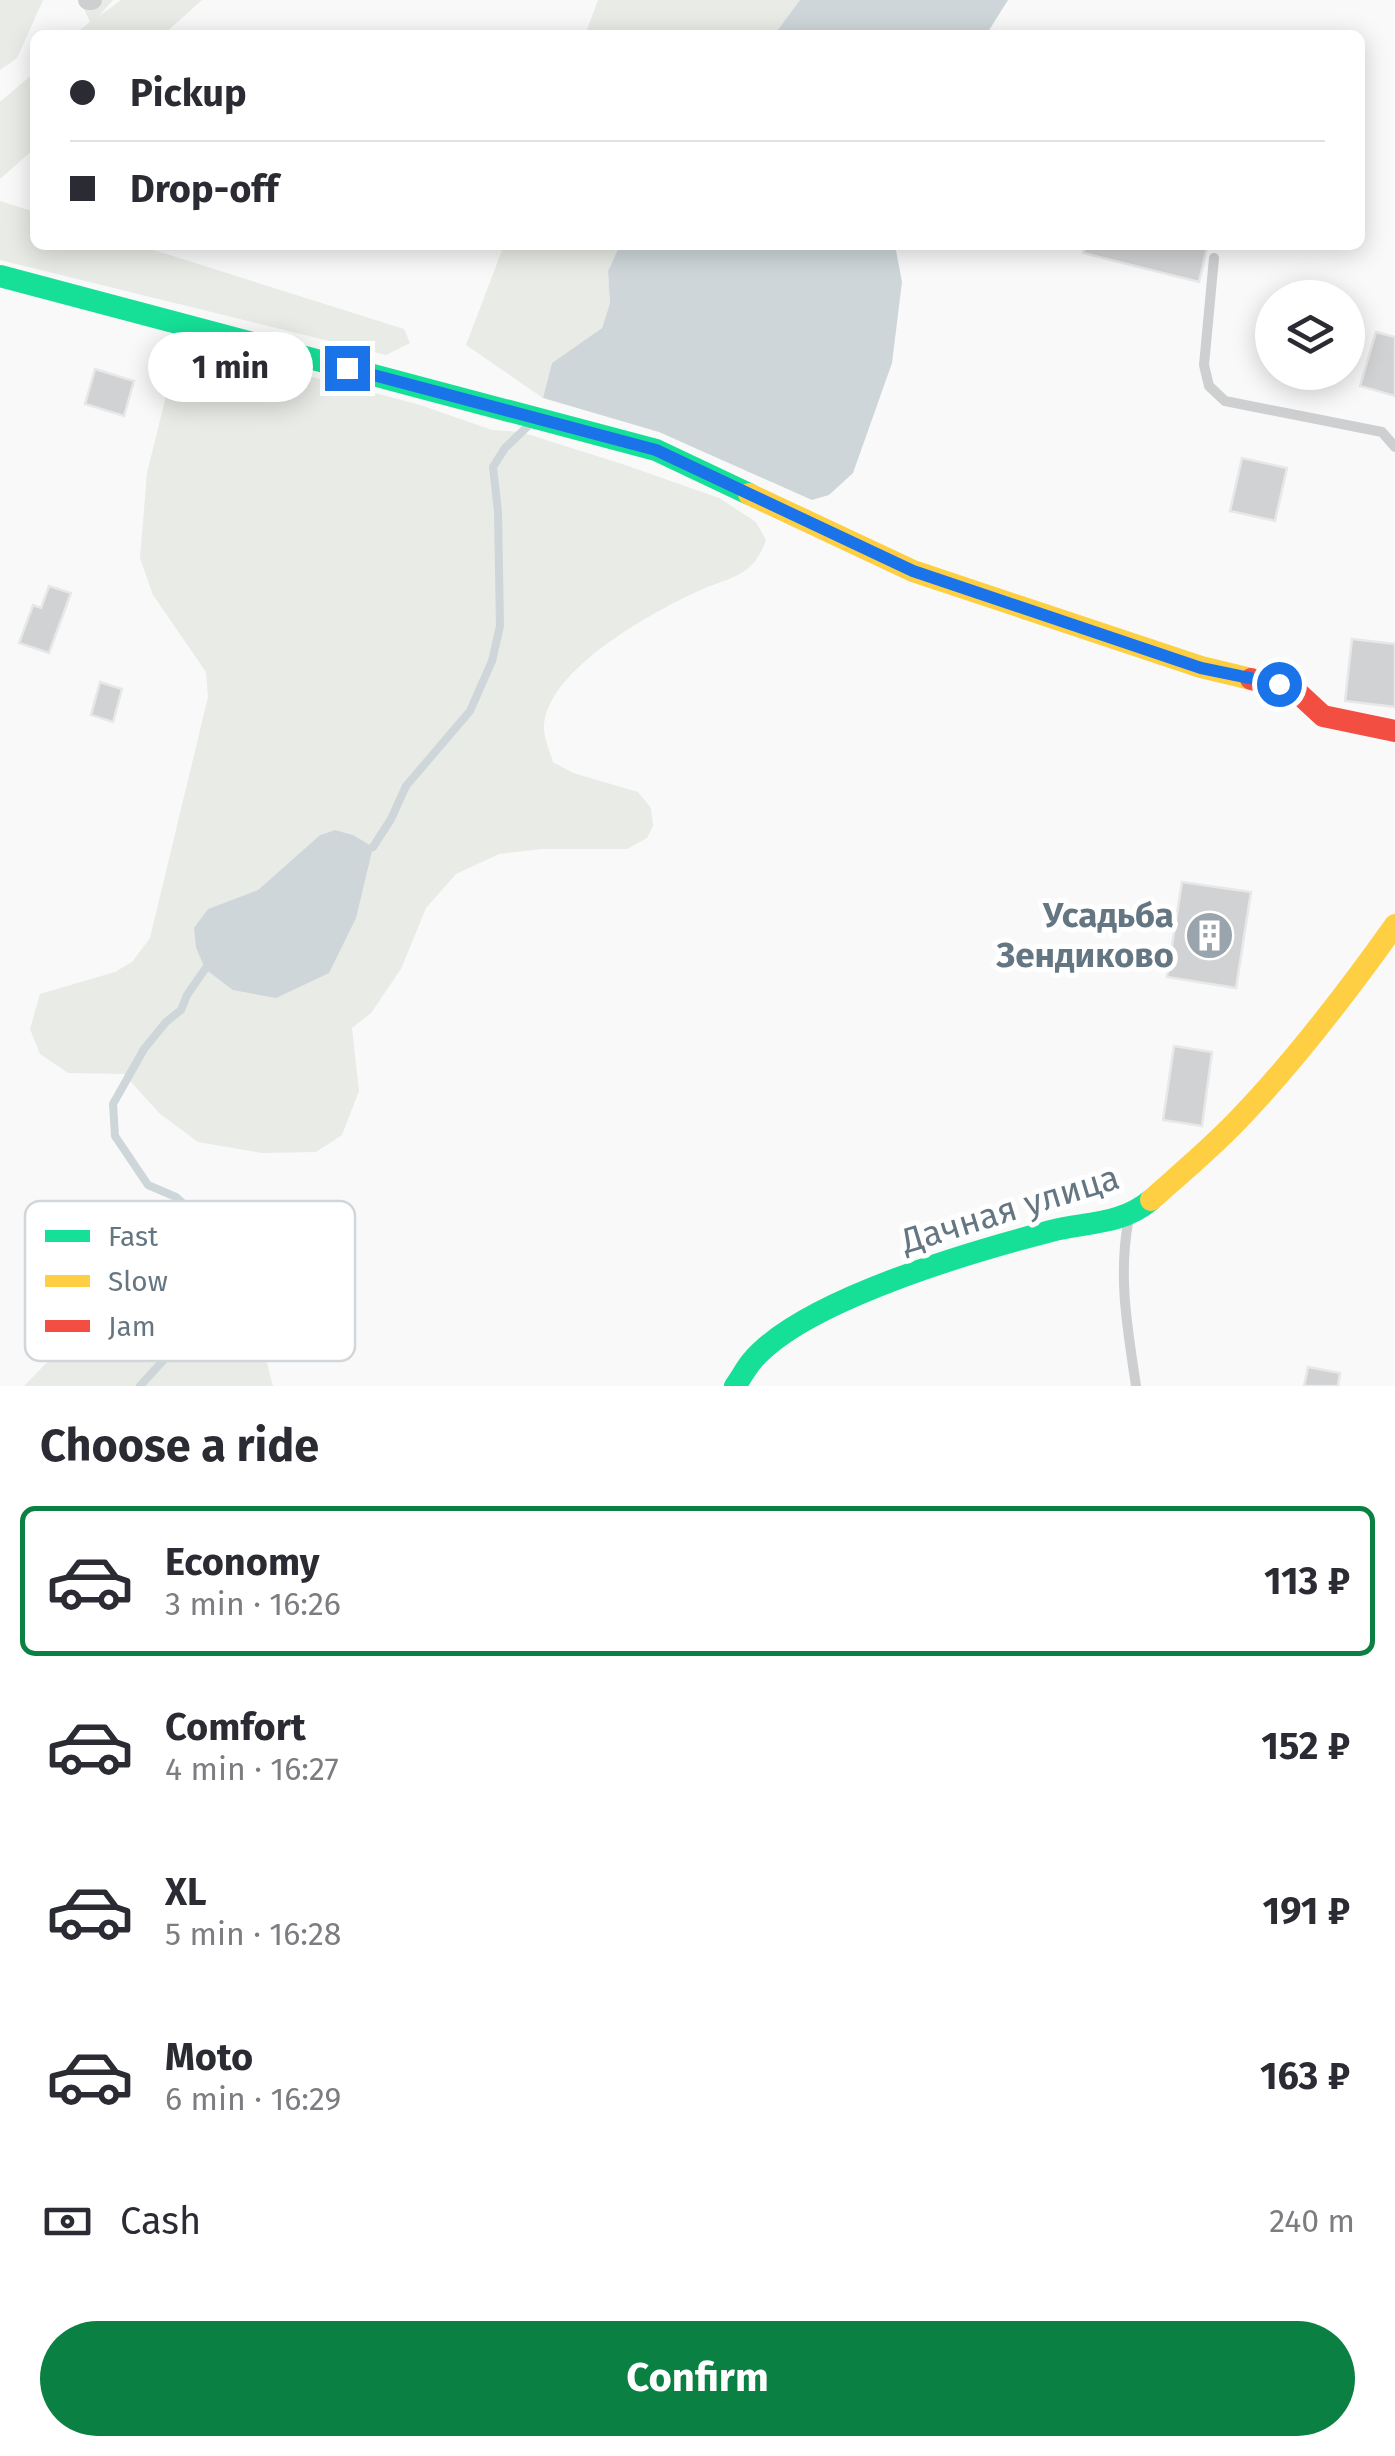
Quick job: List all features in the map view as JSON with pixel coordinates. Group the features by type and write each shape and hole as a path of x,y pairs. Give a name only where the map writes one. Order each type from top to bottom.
{"street":[{"path":"0,276 656,450 913,571 1201,668 1279,684 1297,692 1324,716 1395,731"},
{"name":"Дачная улица","path":"735,1386 765,1347 802,1322 904,1276 1057,1230 1130,1216 1208,1152 1321,1029 1395,925"}],"lane":[{"path":"1214,258 1204,365 1209,386 1225,401 1382,432 1395,447"},
{"path":"1130,1216 1122,1255 1124,1305 1136,1386"}],"shaded area":[{"path":"0,0 43,0 17,58 0,70"},
{"path":"80,0 113,0 98,17 121,0 202,0 169,30 80,30 90,22"},
{"path":"598,0 800,0 778,30 587,30"},
{"path":"800,0 1008,0 989,30 778,30"},
{"path":"30,76 30,152 0,179 0,102"},
{"path":"0,201 30,210 30,250 154,250 404,329 410,343 386,355 0,260"},
{"path":"502,250 618,250 608,271 610,303 602,328 552,363 543,398 466,345"},
{"path":"618,250 896,250 902,282 892,363 853,473 829,495 812,500 659,432 543,398 552,363 602,328 610,303 608,271"},
{"path":"216,352 417,404 492,430 521,432 625,465 719,498 756,522 766,540 754,562 739,575 676,602 604,646 563,684 550,704 544,729 553,762 573,773 638,792 651,808 653,826 647,838 627,849 542,849 499,854 456,874 426,908 401,969 371,1013 352,1028 359,1091 342,1135 316,1152 262,1153 198,1142 159,1113 124,1074 68,1073 40,1054 30,1029 40,994 115,972 132,962 150,938 208,697 206,672 153,595 140,558 147,473 169,384 185,354","holes":["335,830 353,835 196,947 208,909 258,890 320,835"]},
{"path":"335,830 373,847 356,918 329,973 276,998 233,990 205,969 194,928 208,909 258,890 320,835"},
{"path":"48,1361 266,1361 273,1386 24,1386"}],"building":[{"path":"1084,250 1207,250 1199,282 1083,253"},
{"path":"1376,332 1395,337 1395,396 1365,387 1365,369"},
{"path":"95,369 134,381 124,416 85,404"},
{"path":"1242,458 1287,468 1275,521 1230,511"},
{"path":"49,586 71,593 49,653 19,643 33,605 41,608"},
{"path":"1352,639 1395,644 1395,707 1345,701"},
{"path":"100,682 122,689 113,722 91,715"},
{"name":"Усадьба Зендиково","path":"1182,882 1251,892 1236,988 1167,977"},
{"path":"1174,1046 1212,1052 1202,1126 1163,1120"},
{"path":"1308,1367 1340,1373 1338,1386 1304,1386"}],"waterway":[{"path":"373,847 406,786 470,711 492,661 500,626 498,512 493,467 505,448 529,425"},
{"path":"180,1201 148,1185 115,1136 113,1104 144,1049 181,1010 205,969"},
{"path":"140,1386 163,1361"}],"traffic: fast":[{"path":"0,276 656,450 749,494"},
{"path":"735,1386 752,1361 776,1339 849,1298 979,1251 1116,1218 1151,1200"}],"traffic: slow":[{"path":"749,494 913,571 1201,667 1251,679"},
{"path":"1151,1200 1226,1132 1279,1075 1395,925"}],"traffic: jam":[{"path":"1251,679 1297,692 1323,716 1395,731"}],"place":[{"name":"Усадьба Зендиково","path":"1209,935"}],"route":[{"path":"347,368 656,450 913,571 1201,668 1279,684"}]}
